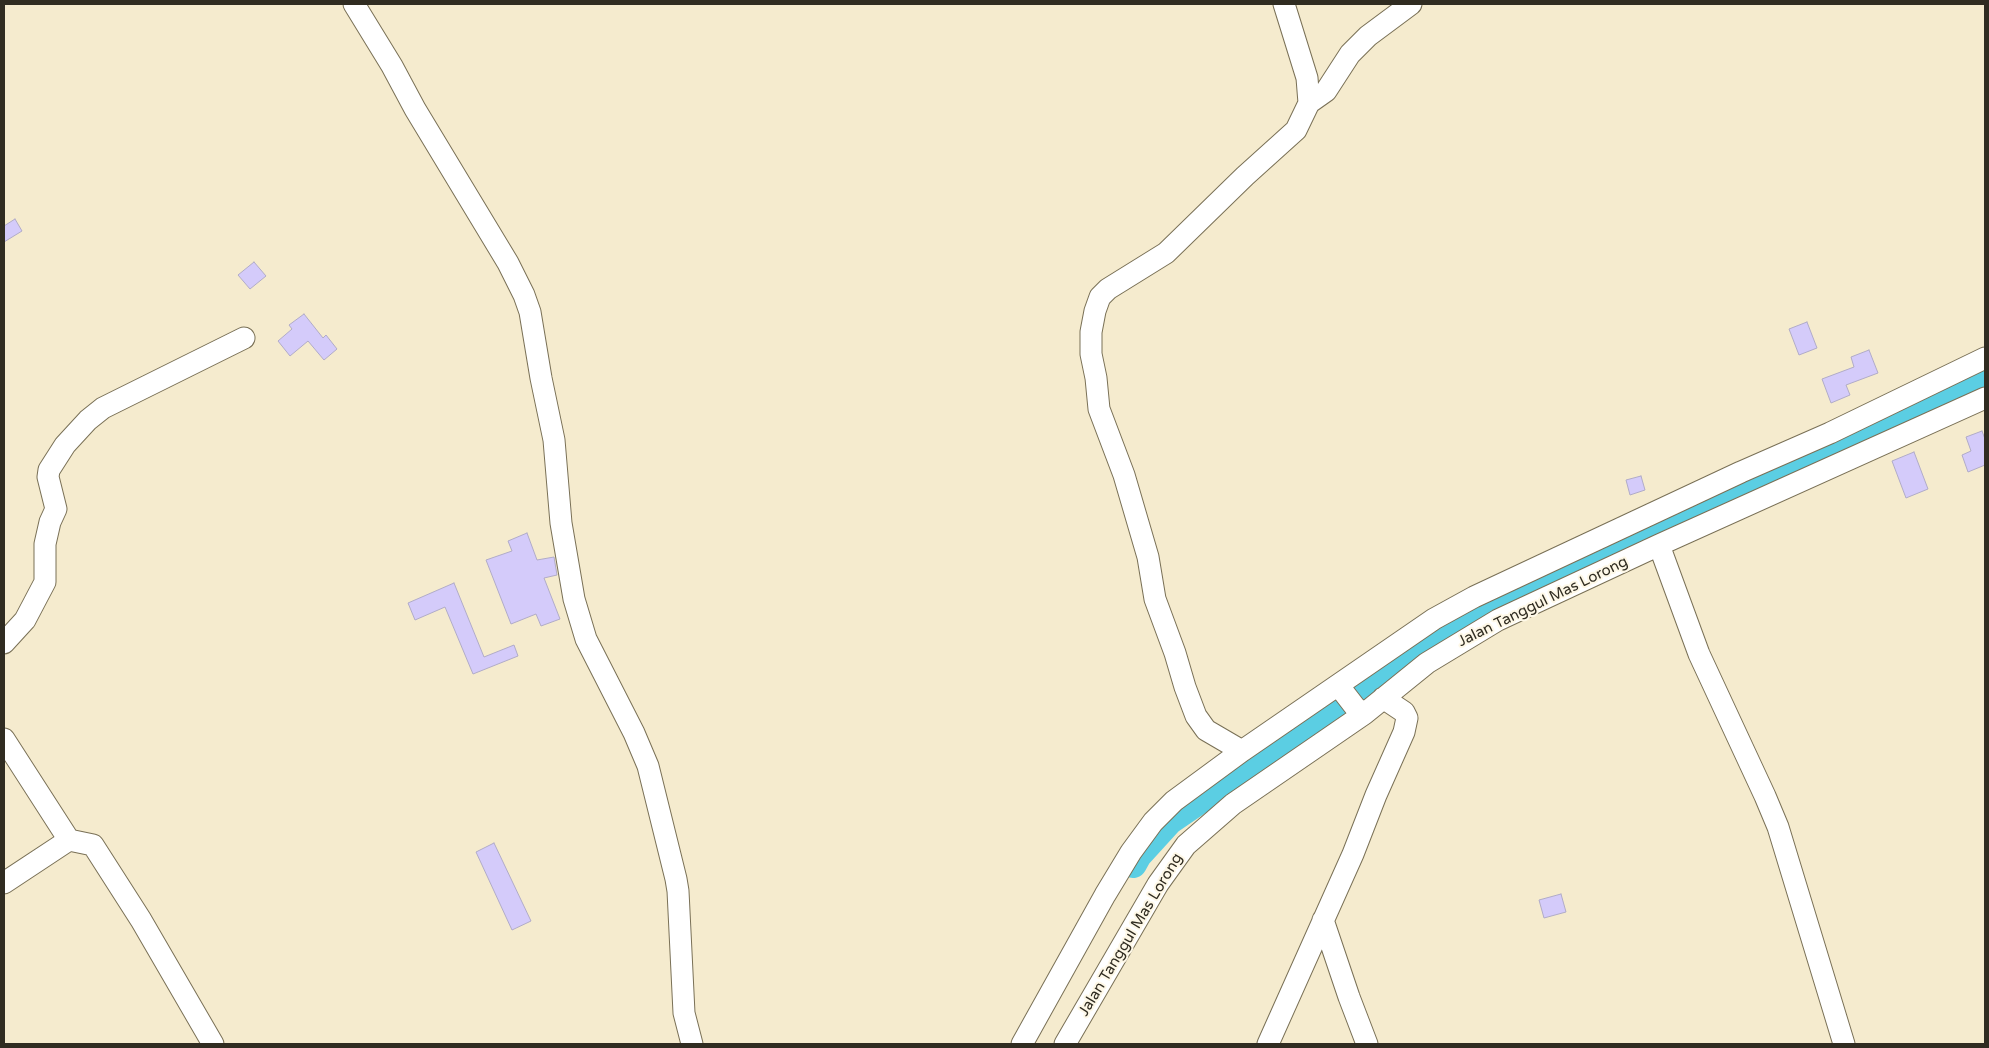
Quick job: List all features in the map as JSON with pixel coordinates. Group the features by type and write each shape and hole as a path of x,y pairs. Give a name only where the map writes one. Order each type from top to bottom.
{"street":[{"path":"354,4 508,263 530,312 542,387 554,440 561,523 574,599 586,639 634,733 648,766 676,879 679,898 684,1013 692,1044"},
{"path":"1284,4 1307,78 1309,103"},
{"path":"1242,752 1206,730 1196,716 1175,653 1154,599 1148,557 1124,475 1098,409 1096,378 1091,354 1091,332 1095,311 1100,297 1108,289 1166,254 1245,176 1296,130 1309,103 1326,91 1350,54 1368,36 1411,4"},
{"path":"4,643 24,620 45,582 45,544 50,522 56,509 48,477 49,470 65,445 88,420 103,408 244,338"},
{"path":"1022,1044 1105,895 1131,852 1153,822 1174,801 1242,752 1339,687 1434,619 1474,596 1741,472 1830,433 1985,358"},
{"name":"Jalan Tanggul Mas Lorong","path":"1065,1044 1158,884 1186,845 1233,804 1359,710 1383,698 1427,663 1478,631 1659,545 1985,398"},
{"path":"1659,545 1699,654 1766,796 1778,827 1844,1044"},
{"path":"1339,687 1359,710"},
{"path":"1268,1044 1353,854 1406,723 1404,712 1383,698"},
{"path":"4,739 69,840 92,845 141,920 212,1044"},
{"path":"4,883 69,840"},
{"path":"1323,920 1367,1044"}],"building":[{"path":"15,219 22,231 4,242 4,226"},
{"path":"254,262 266,276 250,289 238,275"},
{"path":"304,314 323,338 326,335 337,349 324,360 308,341 290,356 278,341 292,329 289,325"},
{"path":"1807,322 1817,348 1799,355 1789,329"},
{"path":"1869,350 1878,373 1846,385 1850,395 1831,403 1822,379 1854,367 1851,357"},
{"path":"1982,431 1985,439 1985,465 1968,472 1962,455 1971,451 1966,437"},
{"path":"1914,452 1928,489 1906,498 1892,461"},
{"path":"1641,476 1645,490 1630,495 1626,480"},
{"path":"527,533 537,560 554,557 557,575 544,578 560,619 541,626 536,614 511,624 486,560 512,551 508,541"},
{"path":"454,583 484,657 514,645 518,656 473,674 445,607 415,620 408,603"},
{"path":"494,843 531,921 512,930 476,852"},
{"path":"1561,894 1566,912 1544,918 1539,900"}],"waterway":[{"path":"1133,864 1138,855 1169,821 1295,735 1448,626 1527,587 1828,451 1985,377"}]}
